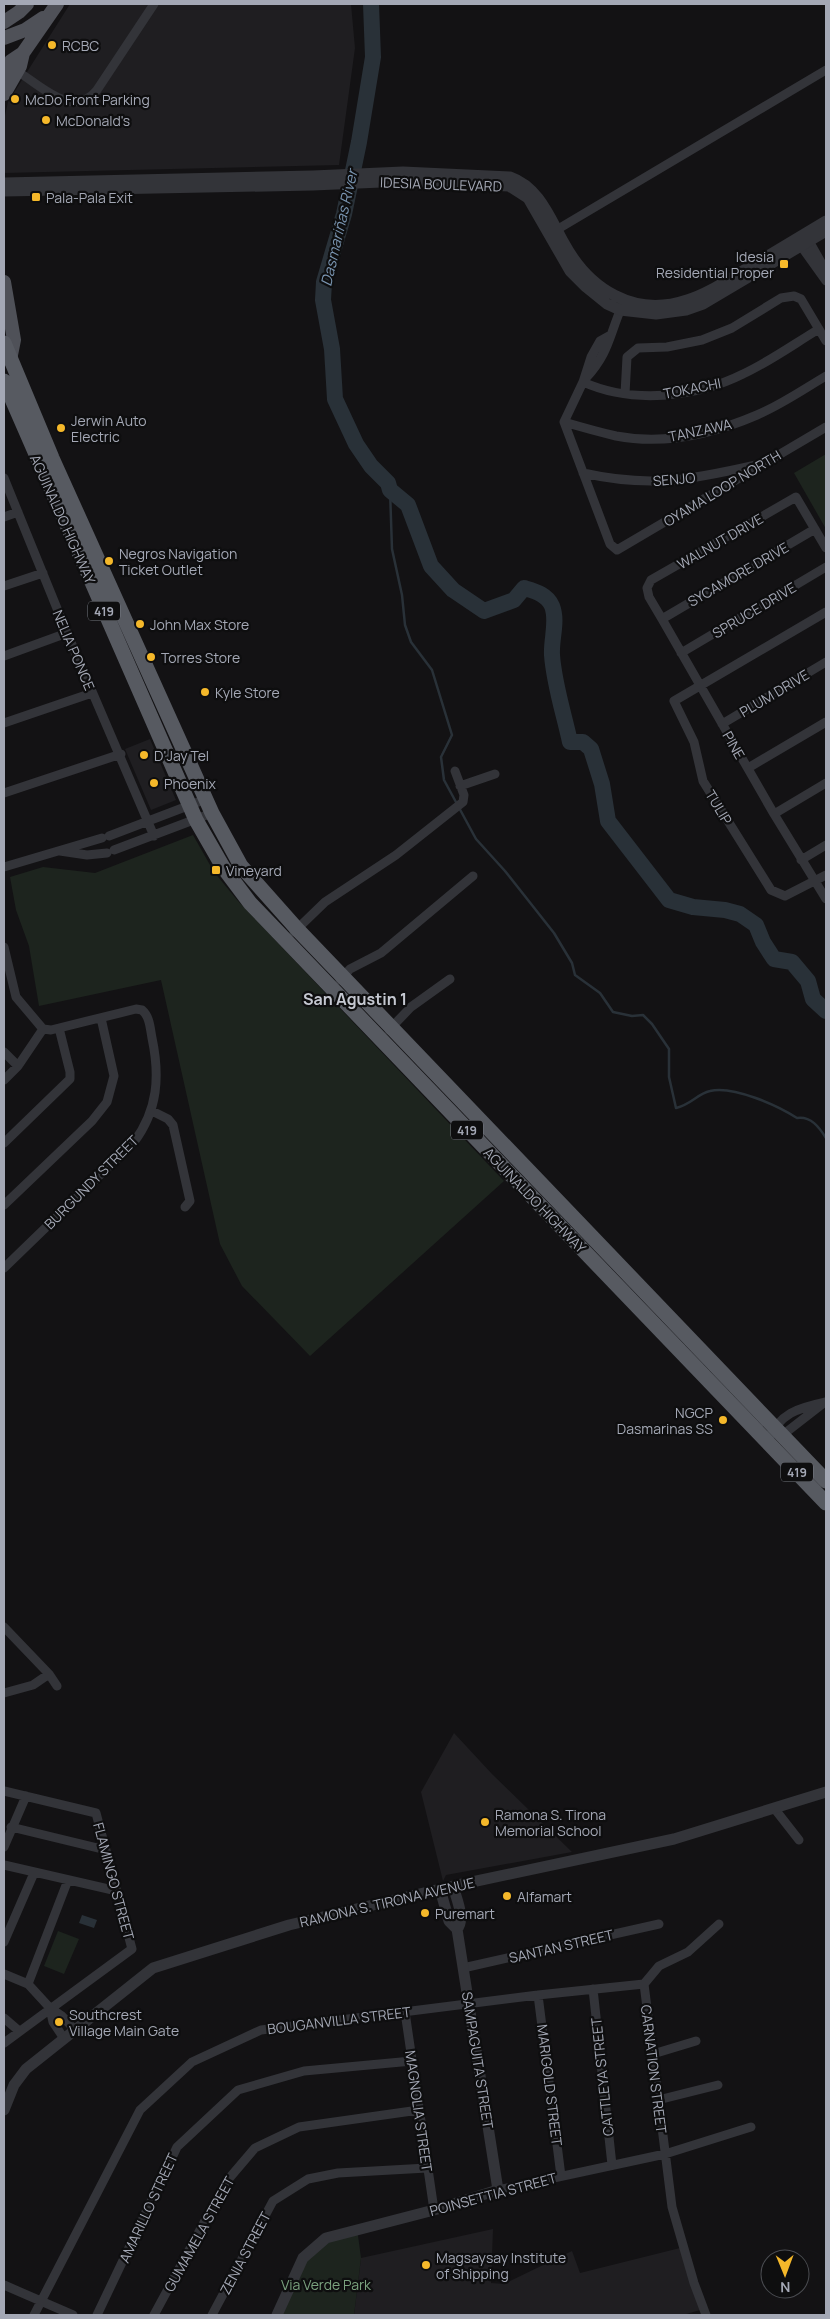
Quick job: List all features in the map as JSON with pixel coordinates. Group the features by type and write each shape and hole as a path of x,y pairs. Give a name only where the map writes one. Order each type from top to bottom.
{"highway":[{"name":"AGUINALDO HIGHWAY","path":"4,343 52,458 209,806 241,866 256,886 826,1481"},
{"name":"AGUINALDO HIGHWAY","path":"4,381 189,805 213,851 234,883 285,940 826,1503"},
{"path":"462,1125 474,1114"}],"main road":[{"path":"4,12 18,4"},
{"path":"4,22 27,4"},
{"path":"4,38 36,24 57,4"},
{"path":"4,94 10,73 57,4"},
{"path":"4,282 14,340 10,360"}],"street":[{"path":"10,73 62,101 72,103 85,101 97,90 154,4"},
{"path":"553,233 826,70"},
{"name":"IDESIA BOULEVARD","path":"4,191 381,177 510,177 532,189 553,233 593,280 622,306 686,301 826,231"},
{"name":"IDESIA BOULEVARD","path":"4,183 313,181"},
{"name":"IDESIA BOULEVARD","path":"804,241 826,221"},
{"path":"804,241 826,271"},
{"path":"804,241 826,281"},
{"path":"625,394 627,357 638,348 667,347 702,340 732,328 781,298 794,296 801,299 826,341"},
{"path":"583,473 564,422 583,382 591,357 600,341 609,336 622,306"},
{"name":"TOKACHI","path":"583,382 600,389 625,394 652,396 720,384 744,374 819,329"},
{"name":"TANZAWA","path":"564,422 617,436 652,439 684,437 716,430 758,415 826,376"},
{"name":"OYAMA LOOP NORTH","path":"583,473 610,544 617,550 826,426"},
{"name":"SENJO","path":"583,473 616,480 655,482 691,479 764,463"},
{"name":"NELIA PONCE","path":"4,478 66,633 154,836"},
{"name":"WALNUT DRIVE","path":"647,588 651,580 796,497 815,529"},
{"path":"4,517 18,512"},
{"path":"815,529 826,548"},
{"name":"SYCAMORE DRIVE","path":"662,619 815,529"},
{"name":"SPRUCE DRIVE","path":"681,653 826,567"},
{"path":"4,586 43,573"},
{"name":"PINE","path":"647,588 649,597 681,653 801,860 826,899"},
{"path":"700,686 826,612"},
{"path":"4,656 66,633"},
{"name":"PLUM DRIVE","path":"722,724 826,662"},
{"name":"TULIP","path":"700,686 674,701 694,742 703,781 717,806 771,890 785,896 815,881"},
{"path":"4,723 92,693"},
{"path":"748,768 826,722"},
{"path":"4,793 120,754"},
{"path":"285,940 325,902 396,855 463,802 464,795 454,771"},
{"path":"460,786 495,774"},
{"path":"774,814 826,783"},
{"path":"4,867 55,850 105,837 189,805 209,806"},
{"path":"55,850 87,855 110,852 196,820 209,806"},
{"path":"801,860 826,845"},
{"path":"815,881 826,874"},
{"path":"332,989 350,970 381,953 473,876"},
{"path":"4,947 16,997 43,1029 18,1066 4,1080"},
{"path":"380,1039 411,1008 450,979"},
{"name":"BURGUNDY STREET","path":"4,1268 134,1142 152,1111 157,1084 157,1062 146,1014 136,1009 60,1028 43,1029"},
{"path":"4,1205 92,1121 107,1102 114,1076 101,1018"},
{"path":"4,1143 70,1079 60,1028"},
{"path":"4,1052 18,1066"},
{"path":"152,1111 168,1119 173,1125 190,1201 185,1208"},
{"path":"768,1442 778,1431 782,1419 806,1406 826,1402"},
{"path":"4,1627 49,1674 57,1686"},
{"path":"4,1693 34,1685 49,1674"},
{"path":"4,1791 26,1796 4,1847"},
{"name":"RAMONA S. TIRONA AVENUE","path":"4,2110 14,2085 26,2069 153,1968 288,1925 453,1886 674,1839 826,1792"},
{"name":"FLAMINGO STREET","path":"26,1796 96,1813 132,1949 50,2008"},
{"path":"774,1808 799,1840"},
{"path":"11,1827 106,1850"},
{"path":"4,1865 117,1891"},
{"path":"4,1942 34,1873"},
{"path":"28,1984 68,1880"},
{"name":"SAMPAGUITA STREET","path":"453,1886 461,1918 461,1925 457,1929"},
{"name":"SAMPAGUITA STREET","path":"440,1889 449,1921 457,1929 498,2190"},
{"name":"SANTAN STREET","path":"463,1968 659,1924"},
{"path":"644,1984 660,1966 688,1952 719,1924"},
{"path":"4,1974 28,1984 50,2008 62,2016 74,2029"},
{"name":"BOUGANVILLA STREET","path":"34,2315 140,2110 192,2062 261,2030 468,2003 644,1984"},
{"name":"CARNATION STREET","path":"644,1984 672,2212 694,2284 706,2315"},
{"name":"CATTLEYA STREET","path":"592,1989 612,2165"},
{"name":"MARIGOLD STREET","path":"538,1995 561,2176"},
{"path":"4,2043 50,2008"},
{"path":"50,2008 53,2022 63,2038"},
{"name":"MAGNOLIA STREET","path":"405,2012 434,2210"},
{"path":"4,2018 19,2031"},
{"path":"652,2054 696,2041"},
{"name":"AMARILLO STREET","path":"97,2315 177,2147 238,2090 304,2071 412,2061"},
{"path":"658,2100 718,2085"},
{"name":"GUMAMELA STREET","path":"154,2315 226,2182 255,2148 299,2127 419,2110"},
{"name":"POINSETTIA STREET","path":"277,2315 303,2258 326,2238 434,2210 498,2190 665,2154 751,2127"},
{"name":"ZENIA STREET","path":"212,2315 273,2201 308,2179 338,2174 428,2168"},
{"path":"4,2285 73,2315"}],"shaded area":[{"path":"70,4 351,4 355,48 339,165 4,173 4,120 8,102"},
{"name":"Phoenix","path":"150,739 176,800 151,810 125,749"},
{"name":"Ramona S. Tirona Memorial School","path":"454,1733 492,1774 572,1852 446,1875 443,1881 421,1792"},
{"path":"82,1915 97,1920 94,1928 79,1923"},
{"name":"Magsaysay Institute of Shipping","path":"493,2229 491,2283 504,2284 572,2251 580,2273 680,2248 700,2310 683,2315 354,2315 361,2258"}],"green space":[{"path":"826,454 826,529 794,473"},
{"path":"193,835 214,872 238,901 504,1181 310,1356 242,1286 220,1244 161,980 39,1006 29,946 16,910 10,877 43,867 95,873"},
{"path":"58,1931 79,1939 64,1974 44,1966"},
{"name":"Via Verde Park","path":"357,2228 361,2258 354,2315 277,2315 303,2258 326,2238"}],"waterway":[{"name":"Dasmariñas River","path":"371,4 373,57 359,142 344,214 324,282 323,300 332,349 335,399 356,444 371,466 388,483 390,490 408,505 431,566 453,590 484,611 514,600 524,588 540,594 550,602 554,612 553,666 570,742 583,742 591,749 602,784 608,821 669,900 693,907 725,910 740,914 756,925 763,942 774,959 792,962 808,981 813,999 826,1011"},
{"path":"390,490 392,549 402,595 405,625 411,642 432,670 452,735 441,757 444,780 476,839 505,871 554,933 572,963 575,975 600,993 613,1012 632,1016 643,1015 652,1024 669,1049 669,1077 676,1108 710,1091 731,1091 755,1098 797,1118 806,1119 817,1126 826,1138"}],"place":[{"name":"RCBC","path":"52,45"},
{"name":"McDo Front Parking","path":"15,99"},
{"name":"McDonald's","path":"46,120"},
{"name":"Pala-Pala Exit","path":"36,197"},
{"name":"Idesia Residential Proper","path":"784,264"},
{"name":"Jerwin Auto Electric","path":"61,428"},
{"name":"Negros Navigation Ticket Outlet","path":"109,561"},
{"name":"John Max Store","path":"140,624"},
{"name":"Torres Store","path":"151,657"},
{"name":"Kyle Store","path":"205,692"},
{"name":"D'Jay Tel","path":"144,755"},
{"name":"Phoenix","path":"154,783"},
{"name":"Vineyard","path":"216,870"},
{"name":"NGCP Dasmarinas SS","path":"723,1420"},
{"name":"Ramona S. Tirona Memorial School","path":"485,1822"},
{"name":"Alfamart","path":"507,1896"},
{"name":"Puremart","path":"425,1913"},
{"name":"Southcrest Village Main Gate","path":"59,2022"},
{"name":"Magsaysay Institute of Shipping","path":"426,2265"}],"district":[{"name":"San Agustin 1","path":"355,999"}]}
